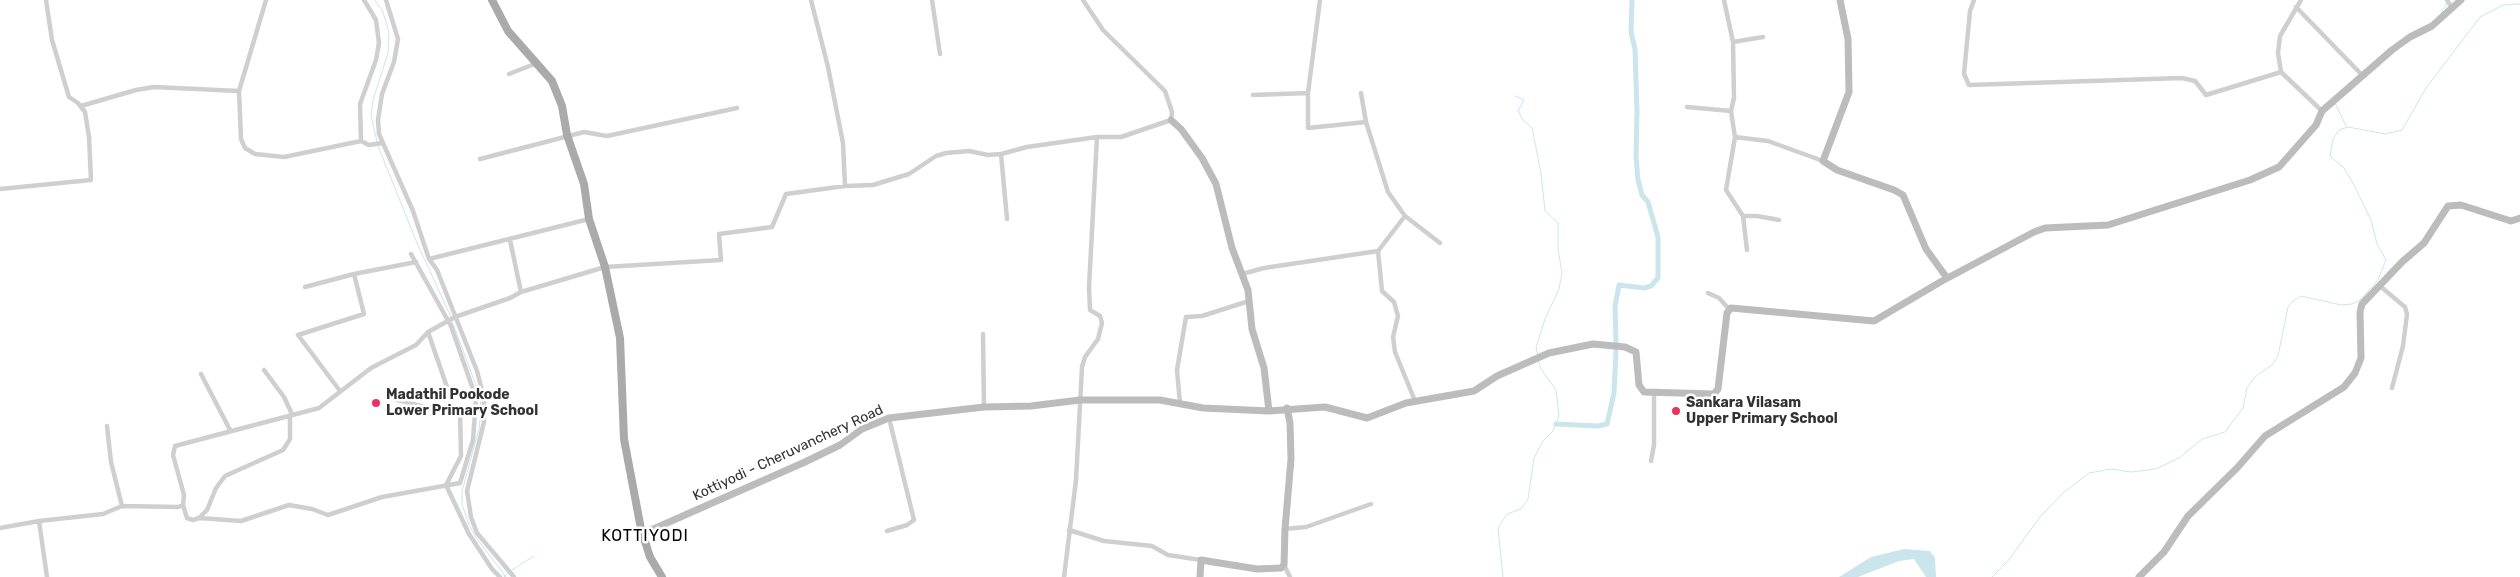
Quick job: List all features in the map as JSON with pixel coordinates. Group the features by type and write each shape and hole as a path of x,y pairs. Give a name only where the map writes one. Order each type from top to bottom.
{"main road":[{"path":"492,0 508,31 552,81 562,106 567,136 584,184 589,219 605,267 623,361 624,439 642,534 650,557 662,577"},
{"path":"1840,0 1848,40 1849,92 1823,161 1837,170 1894,190 1902,195 1926,249 1947,278"},
{"path":"1654,393 1714,394 1718,390 1729,310 1735,308 1874,321 1947,278 2034,232 2045,228 2108,224 2250,180 2279,167 2316,125 2322,111 2392,50 2410,37 2432,26 2461,0"},
{"path":"1171,120 1181,129 1202,158 1216,184 1232,248 1248,290 1252,329 1264,368 1269,411"},
{"path":"2139,577 2164,552 2188,516 2237,468 2265,436 2344,387 2355,373 2361,358 2360,312 2362,304 2424,243 2448,206 2460,205 2511,221 2520,218"},
{"name":"Kottiyodi - Cheruvanchery Road","path":"642,534 805,462 840,445 862,429 889,418 984,407 1031,406 1080,400 1160,400 1203,408 1269,411 1287,408 1324,407 1367,418 1415,401 1474,391 1497,376 1538,358 1592,344 1633,349 1638,356 1641,389 1654,393"},
{"path":"1200,577 1201,560 1258,569 1281,568 1284,565 1291,459 1290,423 1287,408"}],"street":[{"path":"0,189 91,180 89,137 84,112 81,106 69,97 52,40 46,0"},
{"path":"266,0 239,91 241,139 244,148 255,154 284,157 361,142 370,145 381,143"},
{"path":"361,142 360,104 376,60 379,43 376,20 364,0"},
{"path":"386,0 398,39 394,62 382,94 378,120 381,143 413,211 429,259 437,270 477,372 484,398 484,422 467,491 471,518 477,533 514,577"},
{"path":"811,0 828,66 844,143 845,186"},
{"path":"932,0 940,54"},
{"path":"412,254 449,322 476,398 476,420 473,440 460,483 382,497 328,516 312,509 290,505 241,521 199,518 193,520 187,518 183,505 184,495 173,455 175,446 319,408 371,368 416,345 428,332 449,322 456,317 510,298 521,292 605,267 721,260 719,234 772,227 786,194 845,186 873,185 909,174 936,156 946,153 969,151 988,155 1001,154 1097,137 1121,137 1171,120 1172,112 1165,91 1103,30 1083,0"},
{"path":"1320,0 1308,93 1308,128 1366,122"},
{"path":"1724,0 1733,42 1734,98 1731,111 1735,137 1726,190 1743,216 1747,250"},
{"path":"1974,0 1970,11 1964,74 1969,85 2182,78 2195,80 2206,94 2281,72"},
{"path":"2301,0 2280,36 2278,53 2281,72 2322,111"},
{"path":"2447,0 2452,8"},
{"path":"2296,7 2363,76"},
{"path":"1733,42 1763,37"},
{"path":"509,74 536,63"},
{"path":"81,106 136,90 154,87 239,91"},
{"path":"1253,95 1308,93"},
{"path":"1361,93 1366,122 1388,192 1405,216 1440,243"},
{"path":"1687,107 1731,111"},
{"path":"480,160 584,132 607,136 737,108"},
{"path":"1064,577 1076,480 1082,367 1085,357 1098,339 1102,323 1100,316 1090,310 1089,287 1097,137"},
{"path":"1735,137 1768,141 1823,161"},
{"path":"1001,154 1007,219"},
{"path":"1405,216 1378,251 1382,291 1394,302 1398,316 1393,337 1395,352 1415,401"},
{"path":"1743,216 1757,216 1779,220"},
{"path":"429,259 589,219"},
{"path":"510,240 521,292"},
{"path":"1242,274 1264,268 1378,251"},
{"path":"306,287 354,274 416,262"},
{"path":"340,391 298,336 364,314 354,274"},
{"path":"2380,286 2405,307 2407,314 2403,346 2392,388"},
{"path":"1708,293 1719,298 1729,310"},
{"path":"1180,404 1177,370 1186,317 1202,316 1249,302"},
{"path":"428,332 447,387"},
{"path":"983,334 984,407"},
{"path":"199,518 207,510 216,488 225,476 283,450 290,439 291,414 284,397 264,370"},
{"path":"201,374 230,430"},
{"path":"1651,460 1654,445 1654,393"},
{"path":"394,399 433,409 453,407 460,410 461,456 446,485"},
{"path":"887,531 907,525 914,520 889,418"},
{"path":"107,426 110,462 122,506"},
{"path":"446,485 469,534 500,577"},
{"path":"1285,530 1306,527 1371,504"},
{"path":"0,528 40,521 96,515 114,511 122,506 170,508 183,505"},
{"path":"40,521 47,577"},
{"path":"1069,530 1104,540 1152,546 1168,555 1201,560"},
{"path":"1284,565 1290,577"}],"water":[{"path":"1904,549 1930,551 1935,558 1936,577 1926,577 1914,559 1899,561 1858,577 1839,577 1871,557"}],"waterway":[{"path":"375,0 383,12 389,32 388,53 373,100 371,115 377,142"},
{"path":"1616,343 1615,307 1619,285 1644,288 1651,286 1658,278 1658,237 1648,202 1642,195 1638,180 1635,49 1631,32 1632,0"},
{"path":"2441,13 2447,4"},
{"path":"1992,577 2007,562 2040,517 2063,493 2089,473 2111,469 2131,472 2156,469 2179,458 2202,439 2225,432 2243,408 2247,388 2255,377 2273,364 2278,356 2288,307 2293,301 2301,296 2341,305 2352,304 2360,300 2378,280 2386,260 2377,244 2371,220 2354,185 2344,168 2330,156 2333,139 2339,130 2348,127 2385,134 2402,130 2426,88 2480,17 2503,5 2520,4"},
{"path":"1515,96 1524,100 1518,111 1523,120 1532,128 1541,173 1545,211 1558,223 1558,249 1562,273 1559,289 1545,319 1536,347 1538,356"},
{"path":"2335,103 2346,126"},
{"path":"378,146 417,243 451,317"},
{"path":"452,321 480,396 481,410 479,429 462,491 462,504 469,525 477,539 506,577"},
{"path":"1556,424 1598,426 1607,424 1614,393 1616,351"},
{"path":"1503,577 1498,528 1507,514 1521,509 1528,499 1534,458 1543,441 1553,431 1559,416 1556,390 1541,369 1538,360"},
{"path":"512,570 534,556"},
{"path":"504,577 509,572"}],"place":[{"name":"Madathil Pookode Lower Primary School","path":"376,403"},
{"name":"Sankara Vilasam Upper Primary School","path":"1676,411"}],"district":[{"name":"KOTTIYODI","path":"645,536"}]}
